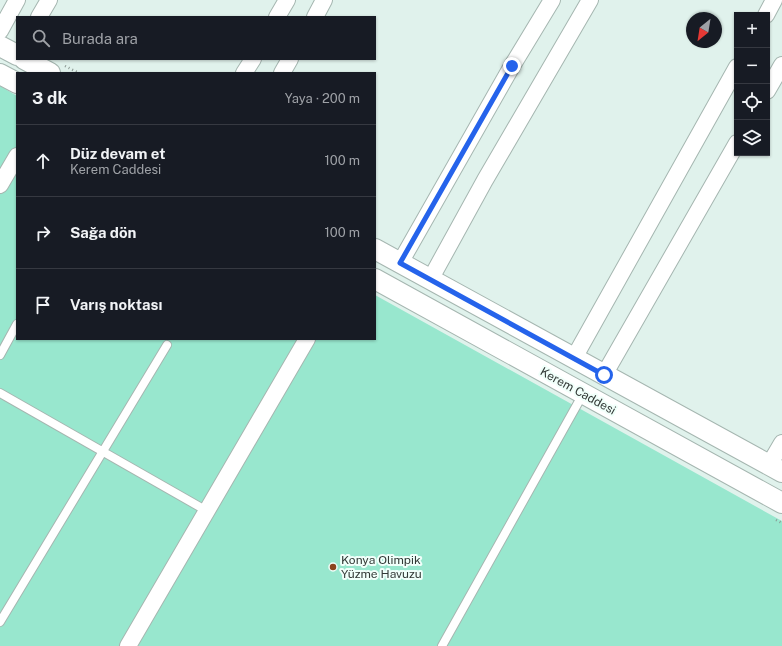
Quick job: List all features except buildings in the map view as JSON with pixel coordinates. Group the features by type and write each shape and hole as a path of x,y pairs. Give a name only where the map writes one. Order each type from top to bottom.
{"street":[{"path":"0,31 17,0"},
{"path":"40,16 49,0"},
{"path":"278,16 287,0"},
{"path":"315,16 324,0"},
{"path":"400,263 512,66 552,0"},
{"path":"430,280 485,180 590,0"},
{"path":"768,12 774,0"},
{"path":"0,46 16,54"},
{"path":"26,60 48,72"},
{"path":"245,72 252,60"},
{"path":"283,72 289,60"},
{"path":"770,86 782,65"},
{"path":"574,358 734,72"},
{"path":"0,74 16,82"},
{"path":"604,375 734,149"},
{"path":"0,185 16,158"},
{"path":"376,251 776,469 782,443"},
{"name":"Kerem Caddesi","path":"376,280 782,504"},
{"path":"128,646 306,340"}],"lane":[{"path":"0,355 16,326"},
{"path":"0,622 167,345"},
{"path":"0,393 207,511"},
{"path":"442,646 583,394"}],"green space":[{"path":"0,86 16,95 16,340 376,340 376,296 782,521 782,646 0,646"}],"place":[{"name":"Konya Olimpik Yüzme Havuzu","path":"333,567"}],"route":[{"path":"512,66 400,263 604,375"}]}
